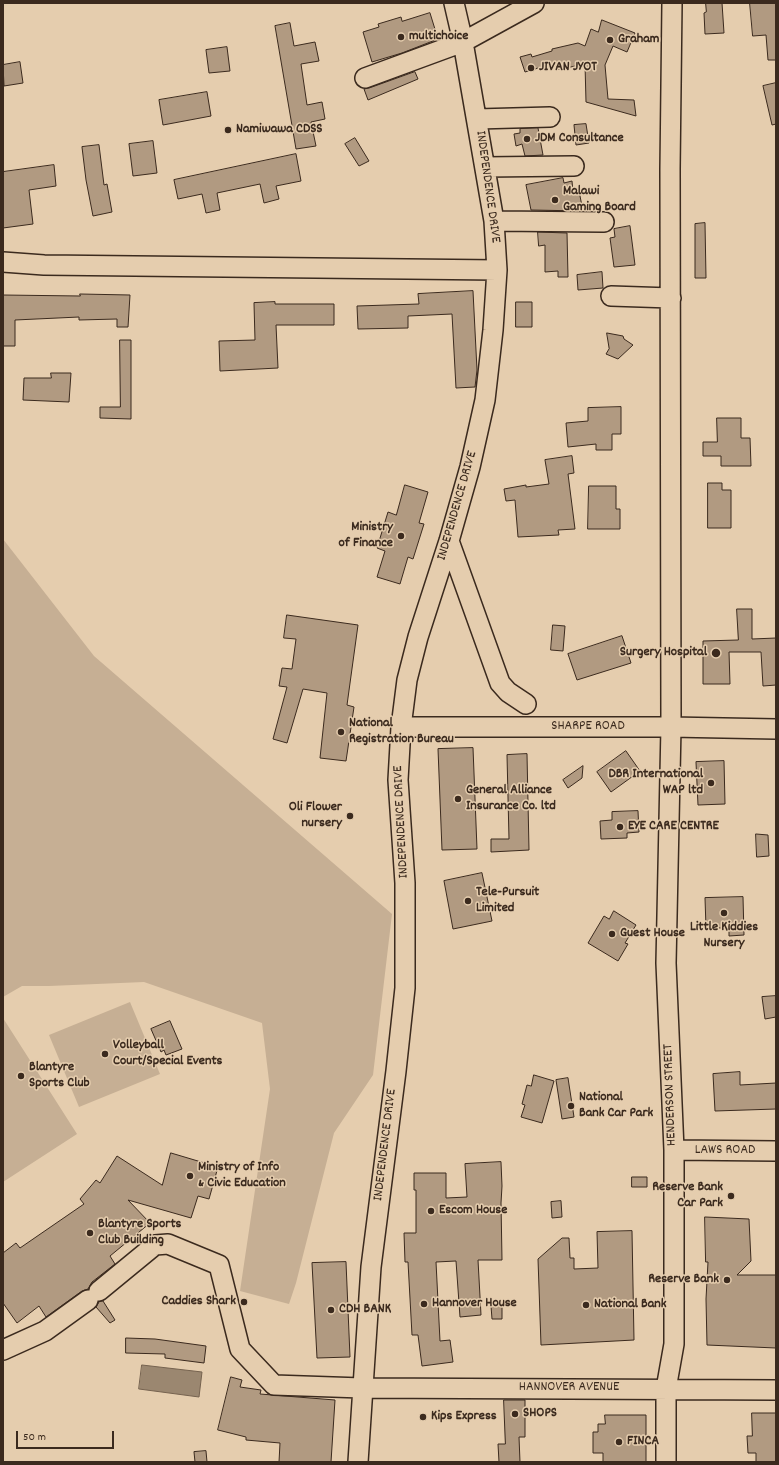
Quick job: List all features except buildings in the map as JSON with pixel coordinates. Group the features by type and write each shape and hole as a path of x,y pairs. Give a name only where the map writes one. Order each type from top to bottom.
{"street":[{"name":"INDEPENDENCE DRIVE","path":"358,1462 371,1267 405,988 405,883 398,780 401,727 407,680 418,637 449,541 470,467 485,400 493,330 497,270 494,221 486,167 463,42 454,3"},
{"path":"365,78 463,42 534,3"},
{"name":"HENDERSON STREET","path":"666,1462 666,1389 674,1344 674,1150 666,963 672,727 672,3"},
{"path":"477,119 550,117"},
{"path":"486,167 574,166"},
{"path":"494,221 604,222"},
{"path":"3,262 44,265 497,270"},
{"path":"611,296 671,298"},
{"path":"449,541 500,683 508,692 526,704"},
{"name":"SHARPE ROAD","path":"401,727 672,727 776,729"},
{"name":"LAWS ROAD","path":"674,1150 776,1151"},
{"name":"HANNOVER AVENUE","path":"3,1350 45,1331 94,1295 155,1245 168,1244 219,1265 240,1349 274,1385 362,1388 776,1390"}],"shaded area":[{"path":"3,539 94,656 392,914 373,1075 334,1133 296,1283 289,1304 240,1291 270,1089 262,1023 144,982 22,986 3,997"},
{"name":"Volleyball Court/Special Events","path":"130,1002 160,1074 79,1107 49,1035"},
{"name":"Blantyre Sports Club","path":"3,1018 77,1134 3,1182"},
{"path":"142,1365 202,1372 199,1397 139,1389"}],"place":[{"name":"multichoice","path":"401,37"},
{"name":"Graham","path":"610,40"},
{"name":"JIVAN JYOT","path":"531,68"},
{"name":"Namiwawa CDSS","path":"228,130"},
{"name":"JDM Consultance","path":"527,139"},
{"name":"Malawi Gaming Board","path":"555,200"},
{"name":"Ministry of Finance","path":"401,536"},
{"name":"Surgery Hospital","path":"716,653"},
{"name":"National Registration Bureau","path":"341,732"},
{"name":"DBR International WAP ltd","path":"711,783"},
{"name":"General Alliance Insurance Co. ltd","path":"458,799"},
{"name":"Oli Flower nursery","path":"350,816"},
{"name":"EYE CARE CENTRE","path":"620,827"},
{"name":"Tele-Pursuit Limited","path":"468,901"},
{"name":"Little Kiddies Nursery","path":"724,913"},
{"name":"Guest House","path":"612,934"},
{"name":"Volleyball Court/Special Events","path":"105,1054"},
{"name":"Blantyre Sports Club","path":"21,1076"},
{"name":"National Bank Car Park","path":"571,1106"},
{"name":"Ministry of Info & Civic Education","path":"190,1176"},
{"name":"Reserve Bank Car Park","path":"731,1196"},
{"name":"Escom House","path":"431,1211"},
{"name":"Blantyre Sports Club Building","path":"90,1233"},
{"name":"Reserve Bank","path":"727,1280"},
{"name":"Caddies Shark","path":"244,1302"},
{"name":"Hannover House","path":"424,1304"},
{"name":"National Bank","path":"586,1305"},
{"name":"CDH BANK","path":"331,1310"},
{"name":"SHOPS","path":"515,1414"},
{"name":"Kips Express","path":"423,1417"},
{"name":"FINCA","path":"619,1442"}]}
